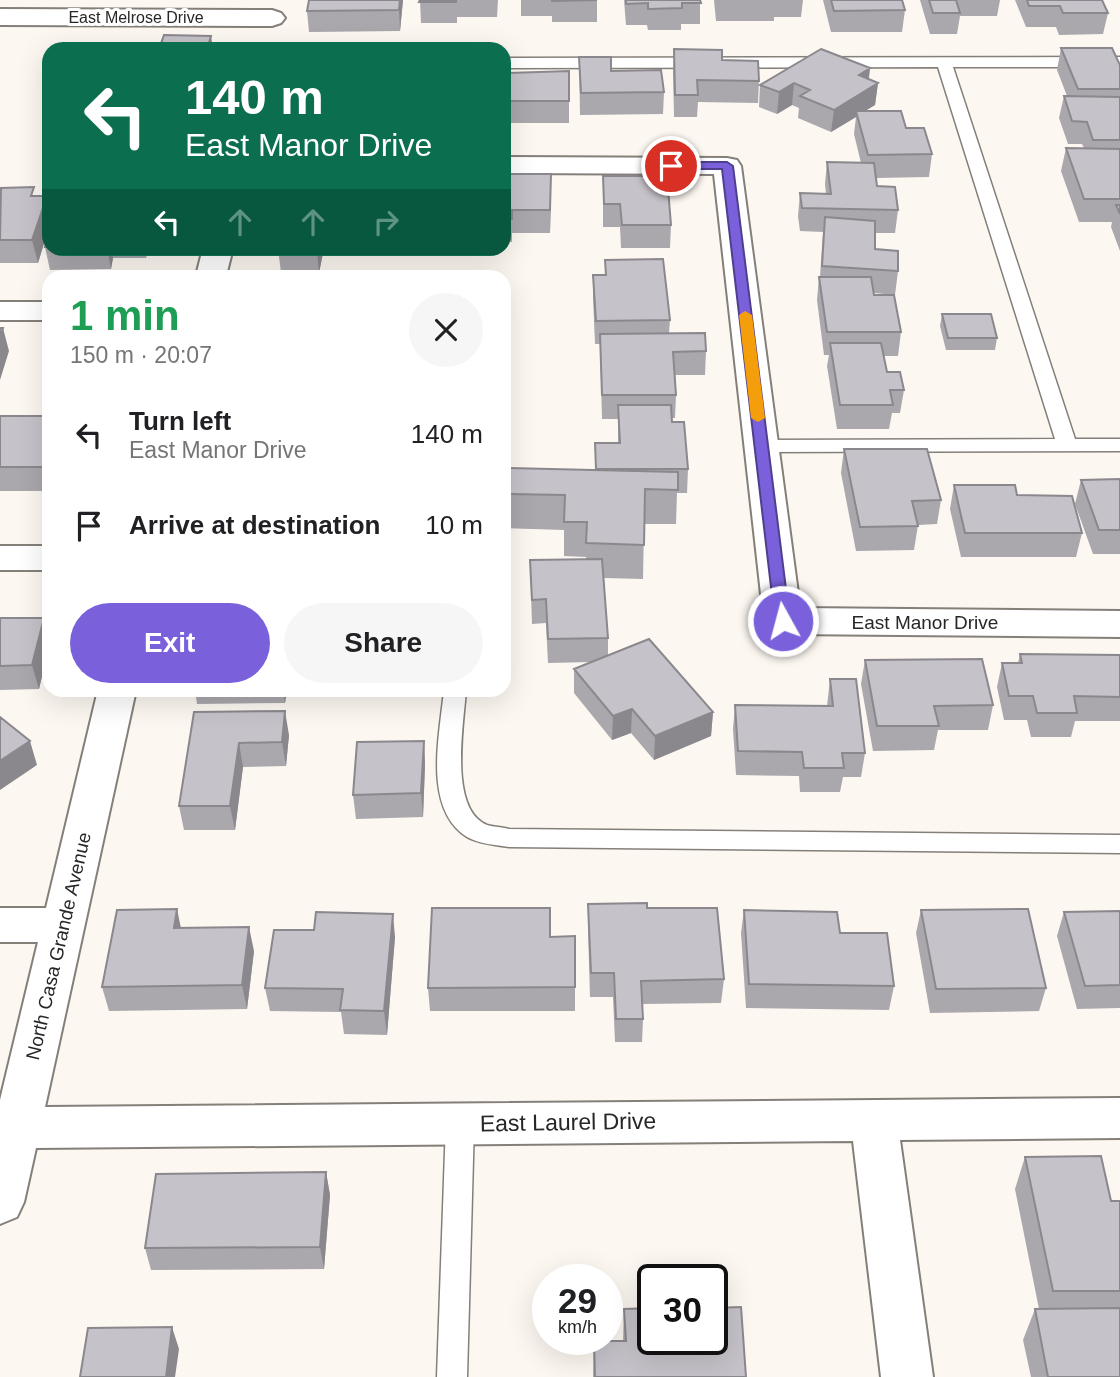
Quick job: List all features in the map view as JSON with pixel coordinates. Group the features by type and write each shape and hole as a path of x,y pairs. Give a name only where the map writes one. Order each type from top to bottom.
{"street":[{"name":"East Melrose Drive","path":"0,17 271,19"},
{"name":"East Manor Drive","path":"511,165 727,166 783,621 1120,624"},
{"path":"0,311 42,311"},
{"path":"0,558 42,558"},
{"name":"North Casa Grande Avenue","path":"0,1202 115,697"},
{"path":"0,925 63,925"},
{"name":"East Laurel Drive","path":"16,1129 1120,1118"},
{"path":"874,1119 907,1377"}],"lane":[{"path":"944,62 1067,445"},
{"path":"511,63 1120,62"},
{"path":"761,446 1120,444"},
{"path":"455,697 449,791 457,816 477,832 509,838 1120,844"},
{"path":"452,1377 460,1123"}],"building":[{"path":"309,0 400,0 399,10 307,11"},
{"path":"456,0 456,2 419,2"},
{"path":"626,0 700,0 701,3 682,3 682,8 648,9 648,3 626,4"},
{"path":"831,0 902,0 905,10 834,11"},
{"path":"929,0 956,0 960,13 933,13"},
{"path":"1027,0 1102,0 1108,13 1063,13 1060,6 1029,6"},
{"path":"164,35 211,36 209,42 162,42"},
{"path":"1061,48 1112,48 1120,65 1120,89 1078,89"},
{"path":"674,49 722,50 722,60 758,61 759,81 697,80 698,95 675,95"},
{"path":"821,49 870,68 859,75 878,83 834,110 800,96 810,90 794,83 779,92 760,85"},
{"path":"579,57 611,57 611,71 661,70 664,92 581,93"},
{"path":"569,71 569,101 511,101 511,73"},
{"path":"1064,96 1120,97 1120,140 1093,140 1087,122 1072,121"},
{"path":"856,111 901,111 906,128 924,128 932,154 868,155"},
{"path":"1066,148 1120,149 1120,199 1084,199"},
{"path":"827,162 874,163 877,186 895,187 898,210 802,208 800,193 831,194"},
{"path":"511,174 551,174 550,210 512,210 512,219"},
{"path":"603,176 667,176 671,225 622,225 620,204 604,204"},
{"path":"34,187 31,196 42,196 42,211 32,240 0,240 1,188"},
{"path":"825,217 875,221 875,249 898,251 898,271 822,266"},
{"path":"663,259 670,320 596,321 593,275 606,275 605,260"},
{"path":"819,277 871,277 874,295 894,295 901,332 827,332"},
{"path":"942,314 991,314 997,338 948,338"},
{"path":"705,333 706,351 673,352 676,395 602,395 600,334"},
{"path":"830,343 881,343 887,372 900,372 904,390 890,390 893,405 840,405"},
{"path":"618,405 671,405 672,422 684,422 688,469 596,469 595,443 620,443"},
{"path":"0,416 42,416 42,467 0,467"},
{"path":"844,449 927,449 941,500 912,501 918,526 860,527"},
{"path":"511,468 678,472 678,490 645,489 644,545 586,543 587,522 564,522 565,495 511,494"},
{"path":"1120,479 1120,530 1099,530 1081,480"},
{"path":"954,485 1015,485 1017,495 1072,496 1082,533 965,533"},
{"path":"602,559 608,638 548,639 546,599 532,600 530,560"},
{"path":"0,618 42,618 32,665 0,666"},
{"path":"649,639 713,712 655,736 632,709 613,716 574,669"},
{"path":"1020,654 1120,655 1120,697 1074,696 1077,713 1037,713 1033,696 1009,696 1002,663 1022,663"},
{"path":"982,659 993,705 934,706 939,726 877,726 865,660"},
{"path":"830,679 856,679 865,753 842,753 844,768 804,768 802,752 738,751 735,705 833,706"},
{"path":"285,711 282,742 239,743 230,806 179,806 194,712"},
{"path":"0,717 30,741 0,761"},
{"path":"424,741 421,793 353,795 357,742"},
{"path":"647,903 647,908 717,908 724,979 641,981 643,1019 616,1019 614,973 591,973 588,904"},
{"path":"432,908 550,908 550,937 575,936 575,987 428,988"},
{"path":"177,909 174,928 249,927 242,985 102,987 117,910"},
{"path":"1028,909 1046,988 936,989 921,910"},
{"path":"744,910 837,912 840,933 887,933 894,986 749,984"},
{"path":"1120,911 1120,985 1085,986 1064,912"},
{"path":"316,912 393,914 384,1011 340,1010 343,989 265,988 274,930 314,930"},
{"path":"1101,1156 1111,1201 1120,1201 1120,1291 1053,1291 1025,1157"},
{"path":"326,1172 320,1247 145,1248 156,1174"},
{"path":"728,1307 741,1307 746,1377 595,1377 594,1355 623,1355 623,1341 626,1341 624,1309 637,1309 637,1355 728,1355"},
{"path":"1120,1308 1120,1377 1048,1377 1035,1309"},
{"path":"172,1327 166,1377 80,1377 88,1328"}],"slow traffic":[{"path":"745,315 758,418"}],"route":[{"path":"671,166 727,166 783,621"}]}
